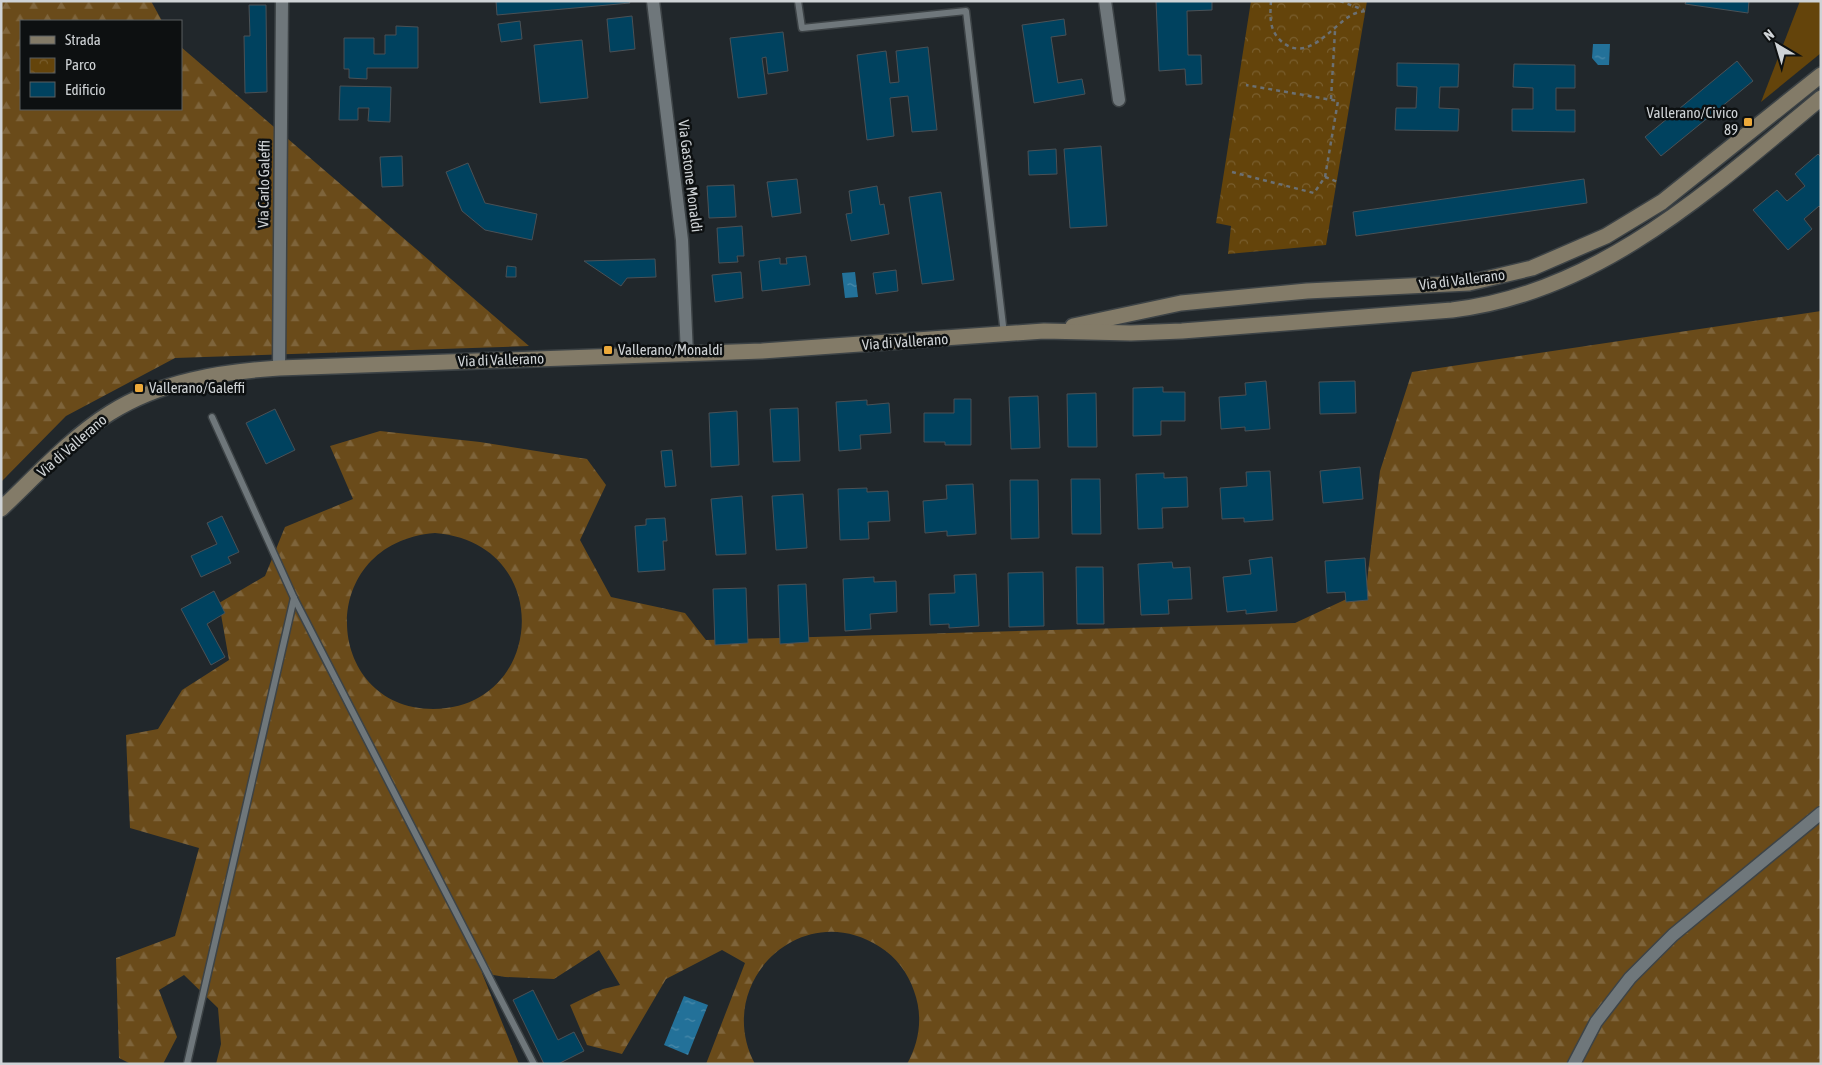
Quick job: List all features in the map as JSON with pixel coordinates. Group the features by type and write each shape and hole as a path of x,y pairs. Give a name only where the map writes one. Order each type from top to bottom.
{"street":[{"name":"Via Carlo Galeffi","path":"279,368 282,1"},
{"name":"Via Gastone Monaldi","path":"653,1 682,240 687,355"},
{"path":"1105,1 1119,100"},
{"name":"Via di Vallerano","path":"1044,331 1181,303 1307,291 1469,283 1532,268 1606,236 1662,202 1821,75"},
{"name":"Via di Vallerano","path":"1,509 79,436 130,402 192,379 239,371 279,368 687,355 877,344 1044,331 1131,333 1190,330 1452,310 1505,301 1589,268 1650,233 1705,193 1821,98"},
{"path":"1574,1064 1596,1022 1630,978 1673,935 1821,813"}],"lane":[{"path":"798,1 802,28 966,11 1004,334"},
{"path":"212,417 294,598 534,1064"},
{"path":"187,1064 294,598"}],"path":[{"path":"1271,1 1270,17 1274,34 1284,43 1296,49 1315,43 1351,15 1365,11 1340,1"},
{"path":"1331,99 1335,29"},
{"path":"1232,172 1314,193 1325,177 1338,100 1246,85"},
{"path":"1325,177 1338,182"}],"green space":[{"path":"1,1 151,1 161,20 20,20 20,110 182,110 182,48 529,346 175,358 66,416 1,482"},
{"path":"1251,1 1367,1 1326,245 1228,254 1231,226 1216,223"},
{"path":"1800,1 1821,1 1821,53 1761,102"},
{"path":"1821,311 1821,1064 907,1064 915,1046 919,1028 919,1009 905,972 880,947 850,934 822,932 795,940 772,956 755,978 745,1004 745,1034 755,1064 706,1064 745,963 722,950 666,979 622,1054 587,1045 570,1005 603,989 620,985 599,950 554,979 505,977 482,973 519,1064 216,1064 221,1044 218,1008 184,975 159,990 177,1037 163,1064 131,1064 119,1058 116,958 175,936 199,848 130,828 126,735 158,729 182,690 229,660 219,603 265,576 285,527 353,499 330,446 380,431 480,442 587,459 606,485 580,540 611,597 685,613 706,640 1295,623 1366,590 1380,471 1412,372","holes":["435,533 475,543 502,565 518,593 522,625 515,656 498,683 470,702 433,709 396,702 370,683 353,656 347,625 352,593 368,565 395,543"]}],"water":[{"path":"1593,44 1610,44 1609,65 1598,65 1592,58"},
{"path":"855,272 858,297 845,298 842,273"},
{"path":"684,996 708,1005 688,1055 664,1045"}],"building":[{"path":"496,1 629,1 630,3 497,15"},
{"path":"1156,1 1212,1 1212,10 1187,11 1188,55 1201,55 1202,84 1186,85 1185,69 1159,71"},
{"path":"1686,1 1749,1 1748,13 1685,4"},
{"path":"249,5 266,5 267,92 245,93 244,36 250,36"},
{"path":"632,16 635,49 610,52 607,19"},
{"path":"1064,19 1066,35 1051,37 1058,83 1082,79 1085,94 1034,103 1022,25"},
{"path":"520,21 522,39 501,42 498,24"},
{"path":"396,26 418,27 418,68 367,68 367,79 349,78 349,69 344,69 344,38 374,38 374,54 385,54 385,35 396,35"},
{"path":"783,32 788,71 768,74 766,57 762,58 767,94 738,98 730,38"},
{"path":"582,40 588,98 540,103 534,45"},
{"path":"928,47 937,130 912,132 908,96 890,98 894,136 867,140 857,55 886,51 890,83 899,82 896,51"},
{"path":"1737,61 1753,81 1661,156 1645,137"},
{"path":"1397,63 1459,64 1458,87 1440,87 1439,108 1459,109 1458,131 1395,130 1396,108 1416,108 1417,87 1397,86"},
{"path":"1514,64 1575,65 1575,88 1556,88 1556,110 1575,110 1575,132 1512,131 1512,109 1533,109 1533,88 1513,87"},
{"path":"340,86 391,87 390,122 368,121 369,108 358,108 358,120 339,120"},
{"path":"1101,146 1107,226 1070,228 1064,149"},
{"path":"1056,149 1057,174 1029,175 1028,151"},
{"path":"1818,154 1821,157 1821,208 1819,206 1804,219 1812,229 1788,250 1753,210 1777,190 1787,201 1805,186 1795,174"},
{"path":"402,156 403,186 382,187 380,157"},
{"path":"468,163 485,203 537,214 532,240 485,230 462,211 446,172"},
{"path":"797,179 801,213 772,217 767,182"},
{"path":"1584,179 1587,203 1356,236 1353,212"},
{"path":"734,185 736,217 709,218 707,186"},
{"path":"877,186 880,205 884,204 889,234 851,241 846,214 852,213 849,191"},
{"path":"941,192 954,280 922,284 909,197"},
{"path":"742,226 744,256 737,256 738,262 719,263 717,228"},
{"path":"806,256 810,285 762,291 759,261 780,258 780,264 787,264 786,258"},
{"path":"655,259 656,277 627,278 621,286 584,261"},
{"path":"507,266 516,267 516,277 506,277"},
{"path":"896,270 898,291 876,294 873,273"},
{"path":"741,272 743,298 715,302 712,275"},
{"path":"1266,381 1270,429 1245,431 1245,427 1221,429 1219,397 1246,395 1245,383"},
{"path":"1355,381 1356,413 1320,414 1319,382"},
{"path":"1163,387 1163,392 1185,392 1185,421 1161,421 1161,435 1133,436 1133,388"},
{"path":"1096,393 1097,447 1068,447 1067,394"},
{"path":"1038,396 1040,448 1011,449 1009,397"},
{"path":"954,399 971,399 971,445 945,445 945,442 924,442 924,413 954,413"},
{"path":"867,400 867,405 889,403 891,433 860,435 861,449 839,451 836,402"},
{"path":"798,408 800,461 773,462 770,409"},
{"path":"275,409 295,450 266,464 246,423"},
{"path":"737,411 739,465 711,467 709,413"},
{"path":"672,450 676,486 665,487 661,451"},
{"path":"1360,467 1363,499 1323,503 1320,471"},
{"path":"1270,471 1273,520 1244,522 1244,518 1222,519 1220,488 1247,486 1246,472"},
{"path":"1164,473 1164,478 1187,477 1188,507 1162,508 1163,528 1138,529 1136,474"},
{"path":"1071,479 1100,479 1101,534 1072,534"},
{"path":"1010,480 1038,480 1039,538 1011,539"},
{"path":"973,484 976,534 947,536 947,531 925,533 923,501 947,499 946,485"},
{"path":"867,488 867,492 888,491 890,521 868,522 869,539 840,540 838,489"},
{"path":"803,494 807,548 776,550 772,496"},
{"path":"742,496 746,554 716,555 711,499"},
{"path":"222,516 239,552 228,557 231,563 201,577 191,556 217,544 207,523"},
{"path":"665,518 667,541 663,541 665,570 638,572 635,526 646,525 646,519"},
{"path":"1272,557 1277,611 1246,614 1246,610 1227,612 1223,577 1251,574 1249,560"},
{"path":"1365,558 1368,600 1346,602 1345,592 1327,593 1325,561"},
{"path":"1172,562 1173,568 1190,567 1192,599 1168,600 1169,614 1141,615 1138,564"},
{"path":"1076,567 1103,567 1104,624 1077,624"},
{"path":"1043,572 1044,626 1009,627 1008,573"},
{"path":"976,574 979,626 949,628 949,624 930,625 929,594 955,593 954,575"},
{"path":"874,577 874,582 896,581 897,612 870,614 871,629 845,631 843,579"},
{"path":"806,584 809,642 780,644 778,585"},
{"path":"746,588 748,643 715,645 713,589"},
{"path":"214,591 225,613 207,624 225,657 211,665 181,609"},
{"path":"533,990 558,1040 574,1032 584,1051 558,1064 544,1064 513,1000"}],"place":[{"name":"Vallerano/Civico 89","path":"1748,122"},
{"name":"Vallerano/Monaldi","path":"608,350"},
{"name":"Vallerano/Galeffi","path":"139,388"}]}
